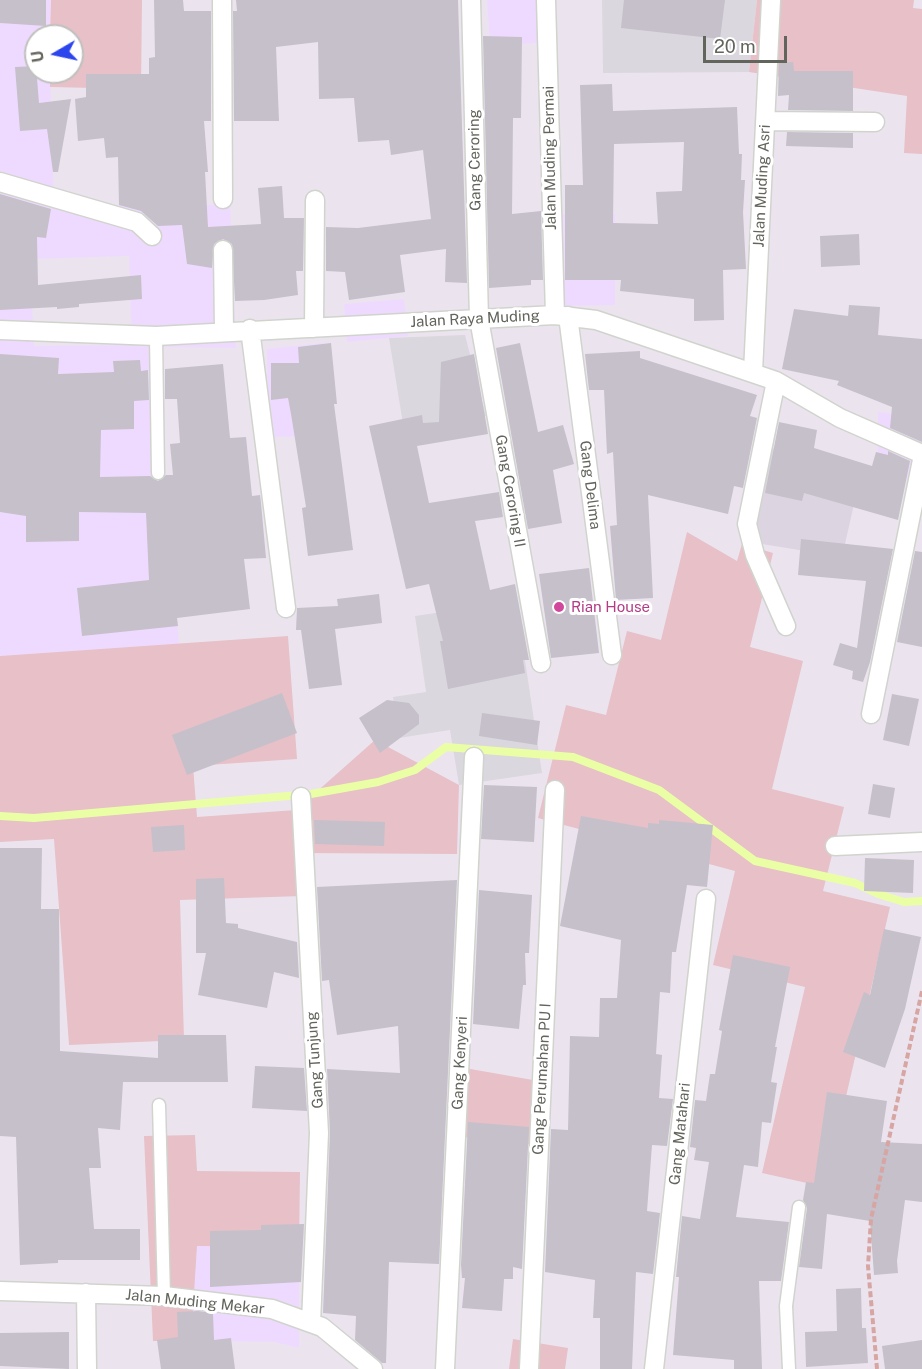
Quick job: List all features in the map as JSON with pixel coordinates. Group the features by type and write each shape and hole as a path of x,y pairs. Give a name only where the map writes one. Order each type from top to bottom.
{"street":[{"path":"222,0 223,199"},
{"name":"Gang Ceroring","path":"471,0 479,319"},
{"name":"Jalan Muding Permai","path":"546,0 561,316"},
{"name":"Jalan Muding Asri","path":"753,372 771,0"},
{"path":"765,121 875,122"},
{"path":"0,182 137,222 152,236"},
{"path":"314,328 315,200"},
{"path":"224,250 224,332"},
{"name":"Jalan Raya Muding","path":"0,330 156,336 250,329 561,316 596,320 776,381 840,418 922,454"},
{"name":"Gang Delima","path":"561,316 612,655"},
{"name":"Gang Ceroring II","path":"479,319 541,663"},
{"path":"250,329 286,608"},
{"path":"776,381 747,525 754,555 786,626"},
{"path":"871,714 922,460"},
{"name":"Gang Kenyeri","path":"445,1369 474,757"},
{"name":"Gang Perumahan PU I","path":"529,1369 555,790"},
{"name":"Gang Tunjung","path":"301,797 319,1133 311,1323"},
{"path":"835,846 922,842"},
{"name":"Gang Matahari","path":"654,1369 706,899"},
{"name":"Jalan Muding Mekar","path":"0,1291 164,1296 272,1309 322,1327 373,1369"},
{"path":"86,1293 87,1369"}],"lane":[{"path":"156,336 158,473"},
{"path":"159,1105 164,1296"},
{"path":"789,1369 786,1306 799,1207"}],"path":[{"path":"877,1369 868,1266 871,1220 922,991"}],"shaded area":[{"path":"0,0 51,0 50,24 24,24 24,84 50,84 54,205 230,205 236,348 152,347 179,644 0,656","holes":["129,256 132,345 34,346 30,259"]},
{"path":"51,0 142,0 141,89 50,87 50,84 84,84 84,24 50,24"},
{"path":"487,0 546,0 550,42 490,46"},
{"path":"602,0 757,0 749,72 603,73"},
{"path":"757,0 914,0 913,8 922,9 922,154 904,153 907,96 749,72"},
{"path":"550,214 615,214 615,305 551,306"},
{"path":"404,299 408,336 347,342 344,304"},
{"path":"465,335 486,416 404,430 389,338"},
{"path":"324,343 328,436 268,437 267,349"},
{"path":"878,412 922,417 922,483 878,469"},
{"path":"763,446 862,469 842,557 756,543 742,544"},
{"path":"687,532 737,561 742,544 773,553 750,647 803,661 772,789 844,807 823,891 890,907 825,1187 762,1173 805,987 713,965 735,871 538,818 566,705 606,715 627,631 661,640"},
{"path":"516,601 542,773 459,785 450,730 399,738 393,697 426,692 415,616"},
{"path":"288,636 297,759 193,766 197,817 296,810 375,740 459,785 457,854 299,853 302,896 180,900 184,1040 69,1045 54,839 0,842 0,656"},
{"path":"459,1067 550,1083 535,1145 463,1137"},
{"path":"195,1135 197,1171 300,1172 299,1247 197,1246 191,1341 153,1341 144,1136"},
{"path":"197,1245 299,1247 299,1348 274,1342 191,1341"},
{"path":"513,1339 568,1348 565,1369 509,1369"}],"building":[{"path":"0,0 46,0 46,24 0,23"},
{"path":"154,0 183,0 184,11 211,11 211,121 204,121 208,172 205,172 208,227 261,224 258,188 282,186 284,218 304,218 303,271 296,271 298,295 235,301 232,244 223,239 214,244 212,268 187,264 182,225 158,226 141,211 119,205 118,157 106,158 104,138 78,141 75,99 86,97 86,74 149,74 149,58 155,57"},
{"path":"236,0 458,0 467,283 445,282 446,249 400,255 405,292 349,300 345,272 326,271 326,227 358,228 431,219 423,150 391,155 389,140 358,142 354,98 319,99 318,42 276,47 279,121 234,121 233,11 237,11"},
{"path":"624,0 725,0 720,39 621,28"},
{"path":"483,36 522,37 521,118 513,118 512,214 541,211 543,280 531,280 531,285 489,288"},
{"path":"793,62 794,71 853,71 853,111 788,110 789,95 778,96 779,63"},
{"path":"15,67 24,67 24,84 37,84 39,103 71,99 58,172 53,172 47,129 20,131"},
{"path":"612,84 613,111 737,107 739,154 742,154 741,180 745,180 743,212 746,269 723,270 724,320 694,321 694,299 620,291 621,280 565,280 565,185 583,185 580,85","holes":["684,142 682,191 656,192 658,224 613,223 614,144"]},
{"path":"787,132 853,133 853,148 786,146"},
{"path":"0,194 51,209 46,238 37,237 38,285 141,275 142,299 79,304 79,307 57,309 57,307 0,310"},
{"path":"859,234 860,265 821,267 820,236"},
{"path":"849,305 880,307 878,335 922,339 922,442 890,428 892,407 837,385 839,381 782,369 794,309 848,316"},
{"path":"331,343 337,404 334,404 353,550 308,556 302,508 306,507 288,398 271,400 271,363 299,363 298,347"},
{"path":"520,343 538,432 563,425 574,464 553,470 562,523 528,529 496,348"},
{"path":"640,351 640,358 757,395 750,416 757,418 743,488 734,486 728,514 648,495 653,598 616,600 610,526 617,525 613,452 607,454 604,390 589,390 585,354"},
{"path":"0,354 59,358 58,374 114,372 113,361 140,360 141,371 148,370 149,400 134,401 134,429 101,430 100,477 150,476 158,481 166,475 173,475 170,444 180,443 177,399 165,399 165,369 223,364 230,438 246,437 252,496 260,495 261,503 266,558 244,559 250,609 177,618 178,626 82,636 77,588 149,580 146,513 79,512 79,541 26,542 26,516 0,512"},
{"path":"474,354 488,434 417,446 429,503 499,492 503,517 475,521 490,590 515,584 529,660 523,660 525,673 448,689 440,641 443,641 429,584 406,589 369,426 422,415 423,423 439,422 441,362"},
{"path":"779,422 817,430 814,448 872,466 876,452 888,455 888,451 910,461 898,520 804,493 802,501 765,493"},
{"path":"801,539 893,549 870,662 863,682 852,679 853,671 833,665 840,643 857,648 866,581 798,575"},
{"path":"915,551 922,552 922,647 897,642"},
{"path":"589,568 599,653 551,658 539,574"},
{"path":"379,594 382,623 335,629 342,685 309,689 301,630 296,630 297,608 338,606 337,599"},
{"path":"282,693 297,733 187,775 172,735"},
{"path":"892,694 919,699 909,746 883,740"},
{"path":"387,700 409,703 419,715 419,724 380,753 359,718"},
{"path":"482,713 540,721 537,745 479,736"},
{"path":"873,784 895,788 890,818 868,814"},
{"path":"484,785 537,787 534,842 481,839"},
{"path":"581,816 648,828 648,823 659,824 659,820 713,825 707,887 687,885 676,952 672,952 670,993 660,992 656,1054 662,1055 659,1098 673,1099 667,1146 652,1145 647,1211 660,1213 653,1274 636,1272 632,1369 600,1369 600,1318 593,1318 595,1280 545,1272 551,1129 568,1130 570,1036 599,1037 600,998 617,998 621,940 560,926"},
{"path":"314,820 385,822 384,846 315,844"},
{"path":"184,825 185,850 153,852 151,827"},
{"path":"0,848 42,848 41,909 59,909 60,1051 158,1058 158,1035 226,1035 228,1082 123,1082 120,1130 98,1128 101,1168 89,1168 94,1229 140,1229 140,1260 58,1260 58,1263 20,1265 16,1137 0,1136"},
{"path":"865,858 914,860 913,893 864,891"},
{"path":"224,878 226,923 238,924 238,928 297,942 299,978 274,972 267,1008 198,995 206,953 196,953 196,879"},
{"path":"457,880 439,1264 389,1262 386,1363 382,1363 355,1340 356,1316 323,1313 330,1133 327,1069 400,1073 398,1026 337,1035 329,980 322,981 317,887"},
{"path":"479,890 532,895 529,953 525,953 526,985 523,985 519,1029 473,1024"},
{"path":"884,929 921,937 905,1009 885,1068 843,1052 864,992 870,995"},
{"path":"733,955 790,967 775,1047 777,1047 771,1082 777,1083 771,1123 762,1122 758,1167 744,1165 736,1217 789,1222 781,1281 759,1281 762,1369 734,1369 734,1360 673,1355 679,1277 676,1277 682,1216 700,1219 709,1162 694,1160 696,1148 690,1147 695,1100 706,1101 710,1074 715,1074 722,1031 719,1030"},
{"path":"255,1066 304,1068 307,1111 252,1108"},
{"path":"827,1092 887,1101 881,1142 922,1144 922,1202 905,1200 897,1261 898,1273 874,1275 870,1221 827,1214 822,1269 799,1267 807,1208 803,1200 806,1182 814,1183"},
{"path":"468,1122 529,1127 522,1269 513,1267 513,1279 504,1279 502,1311 462,1308 465,1278 462,1278 461,1265"},
{"path":"304,1224 301,1282 210,1287 210,1231 261,1230 261,1225"},
{"path":"861,1288 862,1328 866,1328 868,1363 806,1367 805,1332 837,1331 836,1289"},
{"path":"177,1312 213,1313 214,1340 231,1338 235,1369 161,1369 157,1340 178,1337"},
{"path":"69,1332 69,1369 0,1366 0,1333"},
{"path":"922,1340 922,1369 885,1369 882,1346"}],"waterway":[{"path":"0,816 34,818 311,794 378,782 415,770 446,747 573,757 659,790 755,861 855,883 878,894 904,902 922,901"}],"place":[{"name":"Rian House","path":"559,607"}]}
